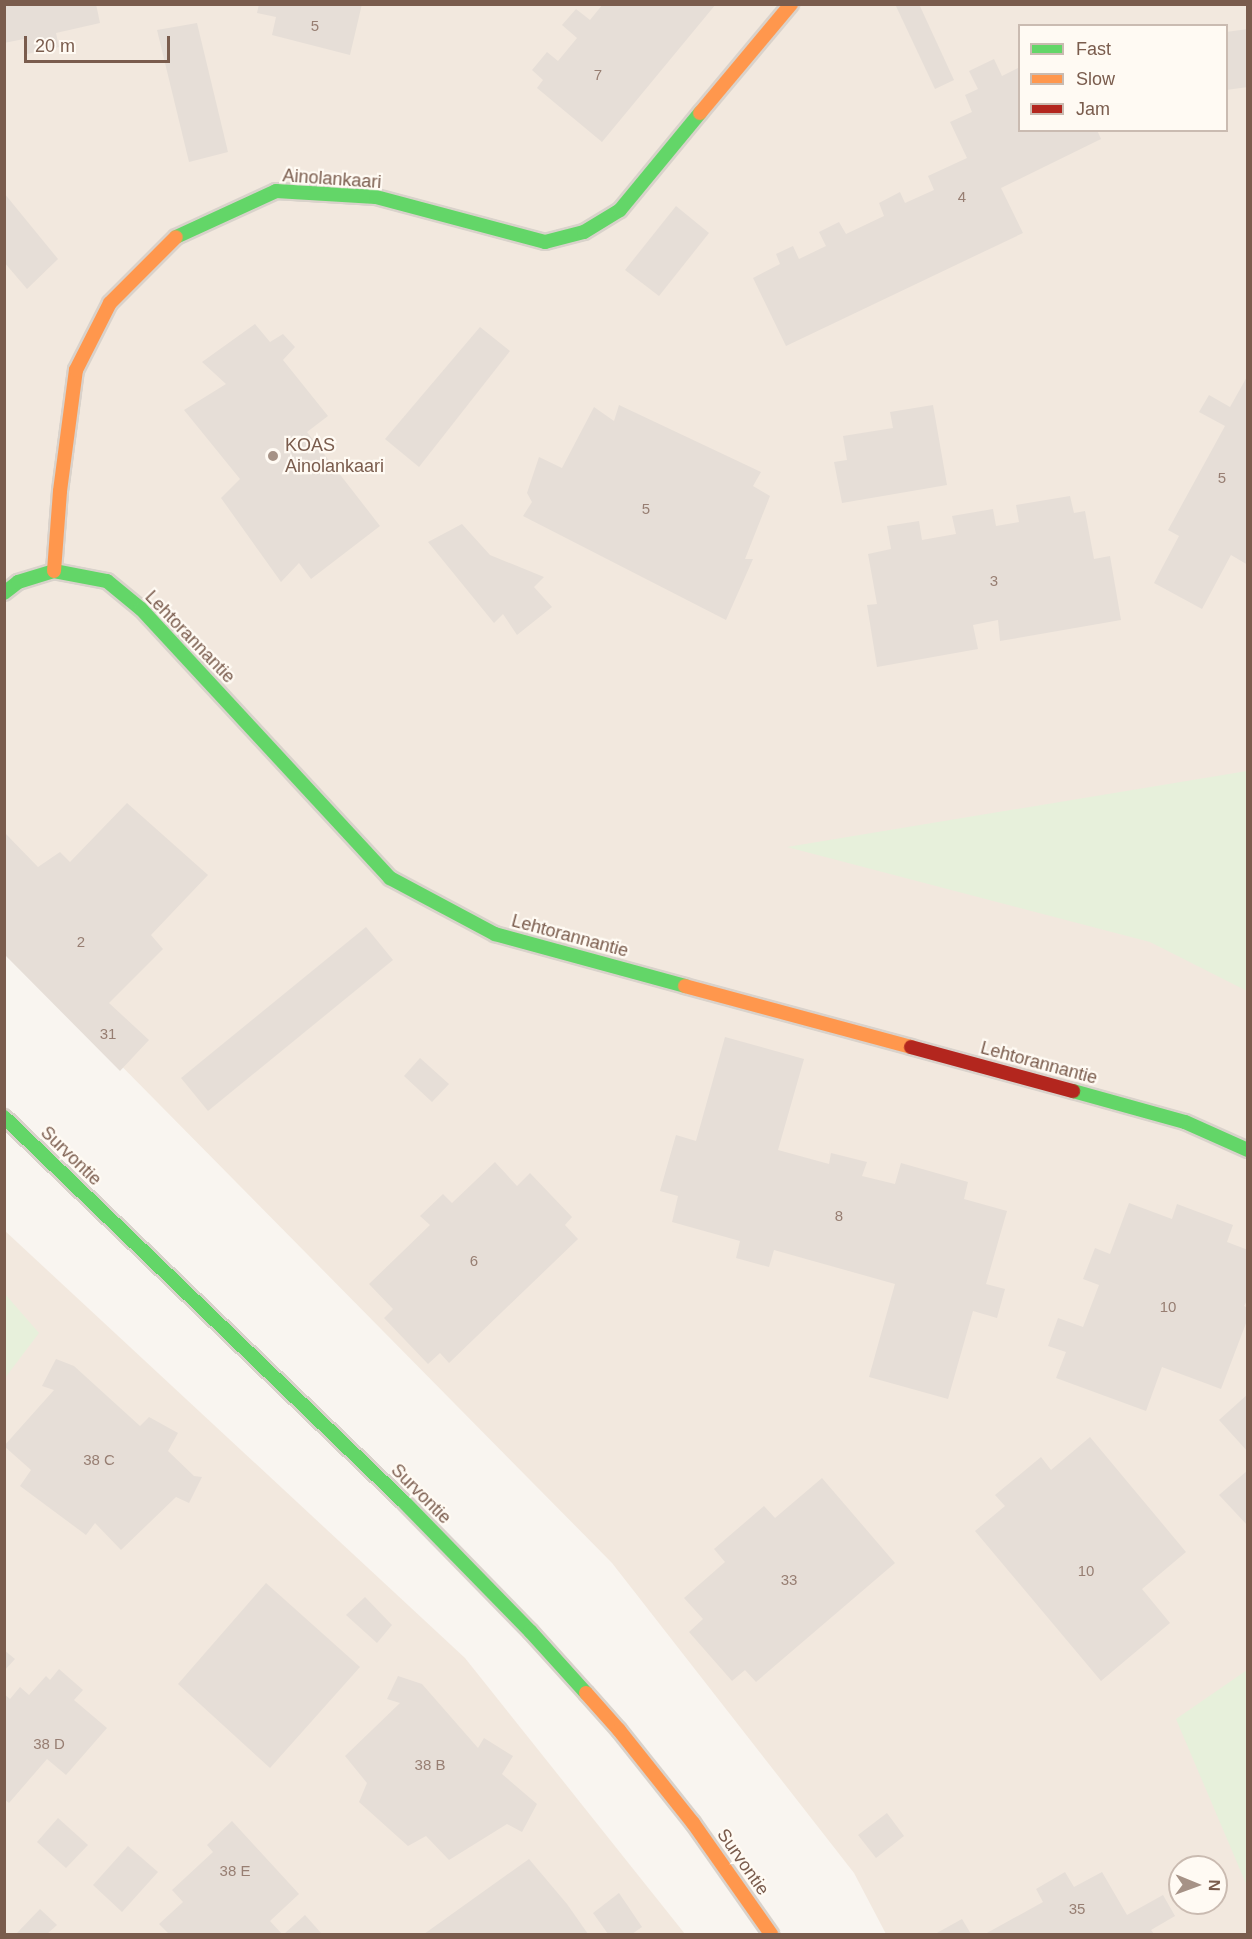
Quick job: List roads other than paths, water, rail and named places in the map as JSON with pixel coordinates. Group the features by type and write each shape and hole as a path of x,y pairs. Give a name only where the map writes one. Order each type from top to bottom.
{"street":[{"name":"Ainolankaari","path":"54,571 60,491 76,370 110,303 179,234 276,191 376,197 499,232 545,242 585,232 620,210 792,4"},
{"name":"Lehtorannantie","path":"4,593 18,582 54,571 107,581 141,609 390,878 495,934 1185,1122 1248,1150"},
{"name":"Survontie","path":"4,1117 405,1503 530,1631 619,1730 685,1813 771,1935"}],"place":[{"name":"KOAS Ainolankaari","path":"273,456"}]}
